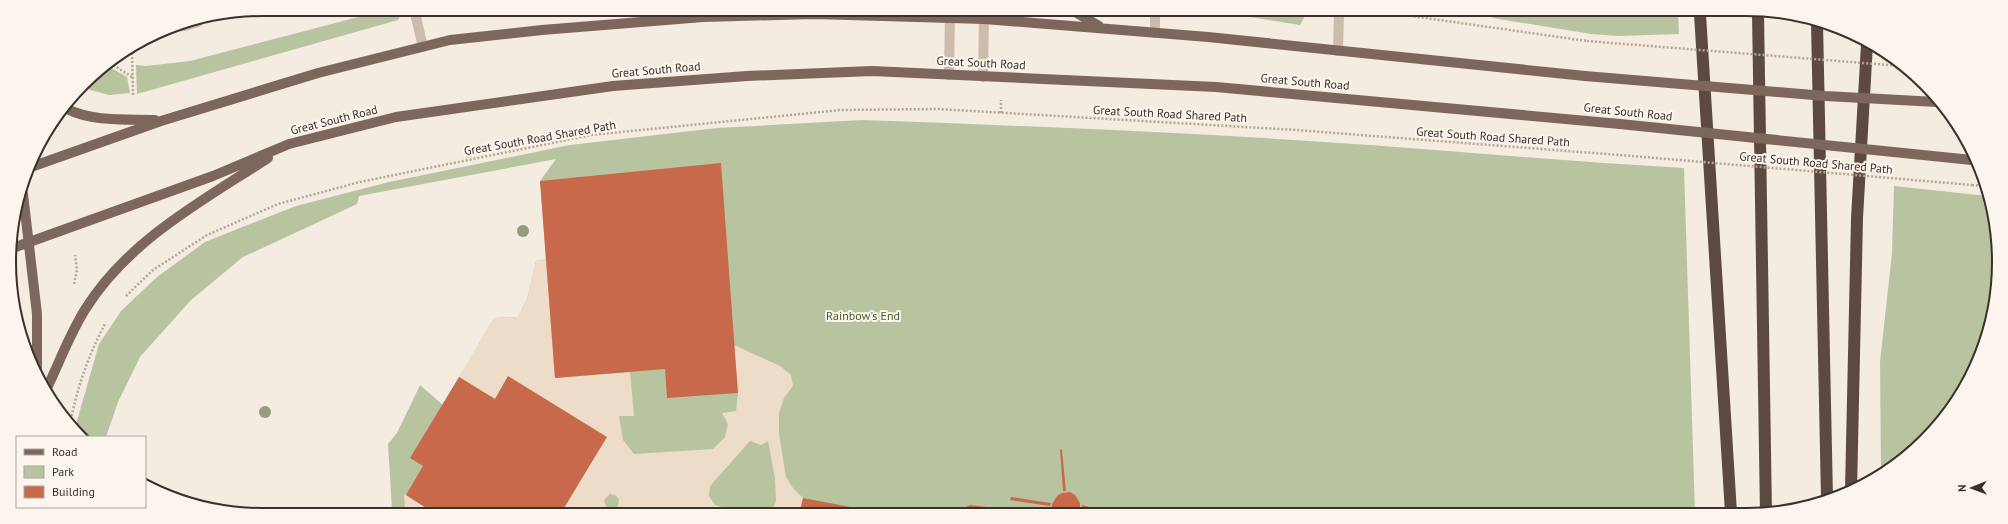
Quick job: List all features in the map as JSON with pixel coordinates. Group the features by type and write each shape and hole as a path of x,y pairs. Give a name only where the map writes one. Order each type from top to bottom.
{"highway":[{"path":"1700,16 1731,508"},
{"path":"1758,17 1766,507"},
{"path":"1817,26 1827,494"},
{"path":"1851,485 1857,218 1867,48"}],"main road":[{"path":"36,165 161,121 318,73 450,40 542,30 732,16"},
{"path":"993,16 1585,76 1825,96 1932,102"},
{"path":"1082,16 1101,28"},
{"name":"Great South Road","path":"17,247 213,176 290,144 396,117 613,86 747,76 872,71 1216,87 1620,124 1970,160"},
{"path":"69,110 81,115 161,121"},
{"path":"49,384 86,308 123,263 167,224 290,144"},
{"path":"24,200 38,314 37,361"}],"street":[{"path":"415,16 423,47"},
{"path":"644,16 644,22"},
{"path":"948,75 950,16"},
{"path":"983,77 984,16"},
{"path":"1154,33 1155,16"},
{"path":"1338,51 1339,16"}],"path":[{"path":"1417,16 1587,41 1894,65"},
{"path":"132,53 134,97"},
{"path":"114,65 133,77"},
{"path":"1001,101 1001,113"},
{"name":"Great South Road Shared Path","path":"122,299 154,270 207,235 278,204 360,182 592,135 841,110 938,109 1296,130 1632,156 1980,186"},
{"path":"73,285 77,270 75,255"},
{"path":"71,417 77,390 93,347 106,323"}],"green space":[{"path":"362,16 400,16 398,20 137,94 136,65 146,66 190,61"},
{"path":"1244,16 1305,16 1300,25"},
{"path":"1489,16 1678,16 1679,34 1619,36 1591,34 1493,18"},
{"path":"111,68 127,77 130,93 109,95 87,89"},
{"name":"Rainbow's End","path":"862,120 1052,127 1180,133 1370,145 1684,168 1695,508 392,508 388,444 397,433 420,385 443,405 494,318 518,317 527,299 536,261 546,259 540,181 556,159 359,196 357,204 243,257 191,300 140,357 118,402 106,436 88,436 76,423 99,344 121,311 157,277 205,242 296,206 389,182 570,145 717,128"},
{"path":"1894,186 1983,196 1990,230 1992,262 1990,294 1984,326 1979,341 1967,371 1951,399 1941,412 1920,436 1881,468 1880,362 1892,253"}],"shaded area":[{"path":"546,259 555,378 630,372 634,416 619,416 623,440 634,454 713,449 725,437 728,424 722,413 736,411 738,393 734,345 780,366 791,375 793,386 784,398 779,413 779,434 786,477 793,488 803,498 801,508 773,508 776,501 775,478 768,441 761,445 750,441 710,486 709,496 715,505 726,508 615,508 618,506 619,499 615,495 610,494 604,500 607,508 565,508 606,437 508,377 495,399 459,377 494,318 518,317 527,299 536,261"},
{"path":"404,494 426,508 405,508"}],"building":[{"path":"721,163 738,393 667,398 665,369 555,378 540,181"},
{"path":"508,376 607,437 564,508 426,508 406,495 423,466 410,458 459,377 495,399"},
{"path":"1060,449 1062,450 1066,491 1063,491"},
{"path":"1070,492 1075,495 1080,503 1080,508 1052,508 1052,504 1057,496 1062,493"},
{"path":"1011,497 1051,503 1050,506 1010,500"},
{"path":"803,498 855,508 801,508"},
{"path":"970,505 989,508 964,508"},
{"path":"1082,505 1093,508 1082,508"}]}
